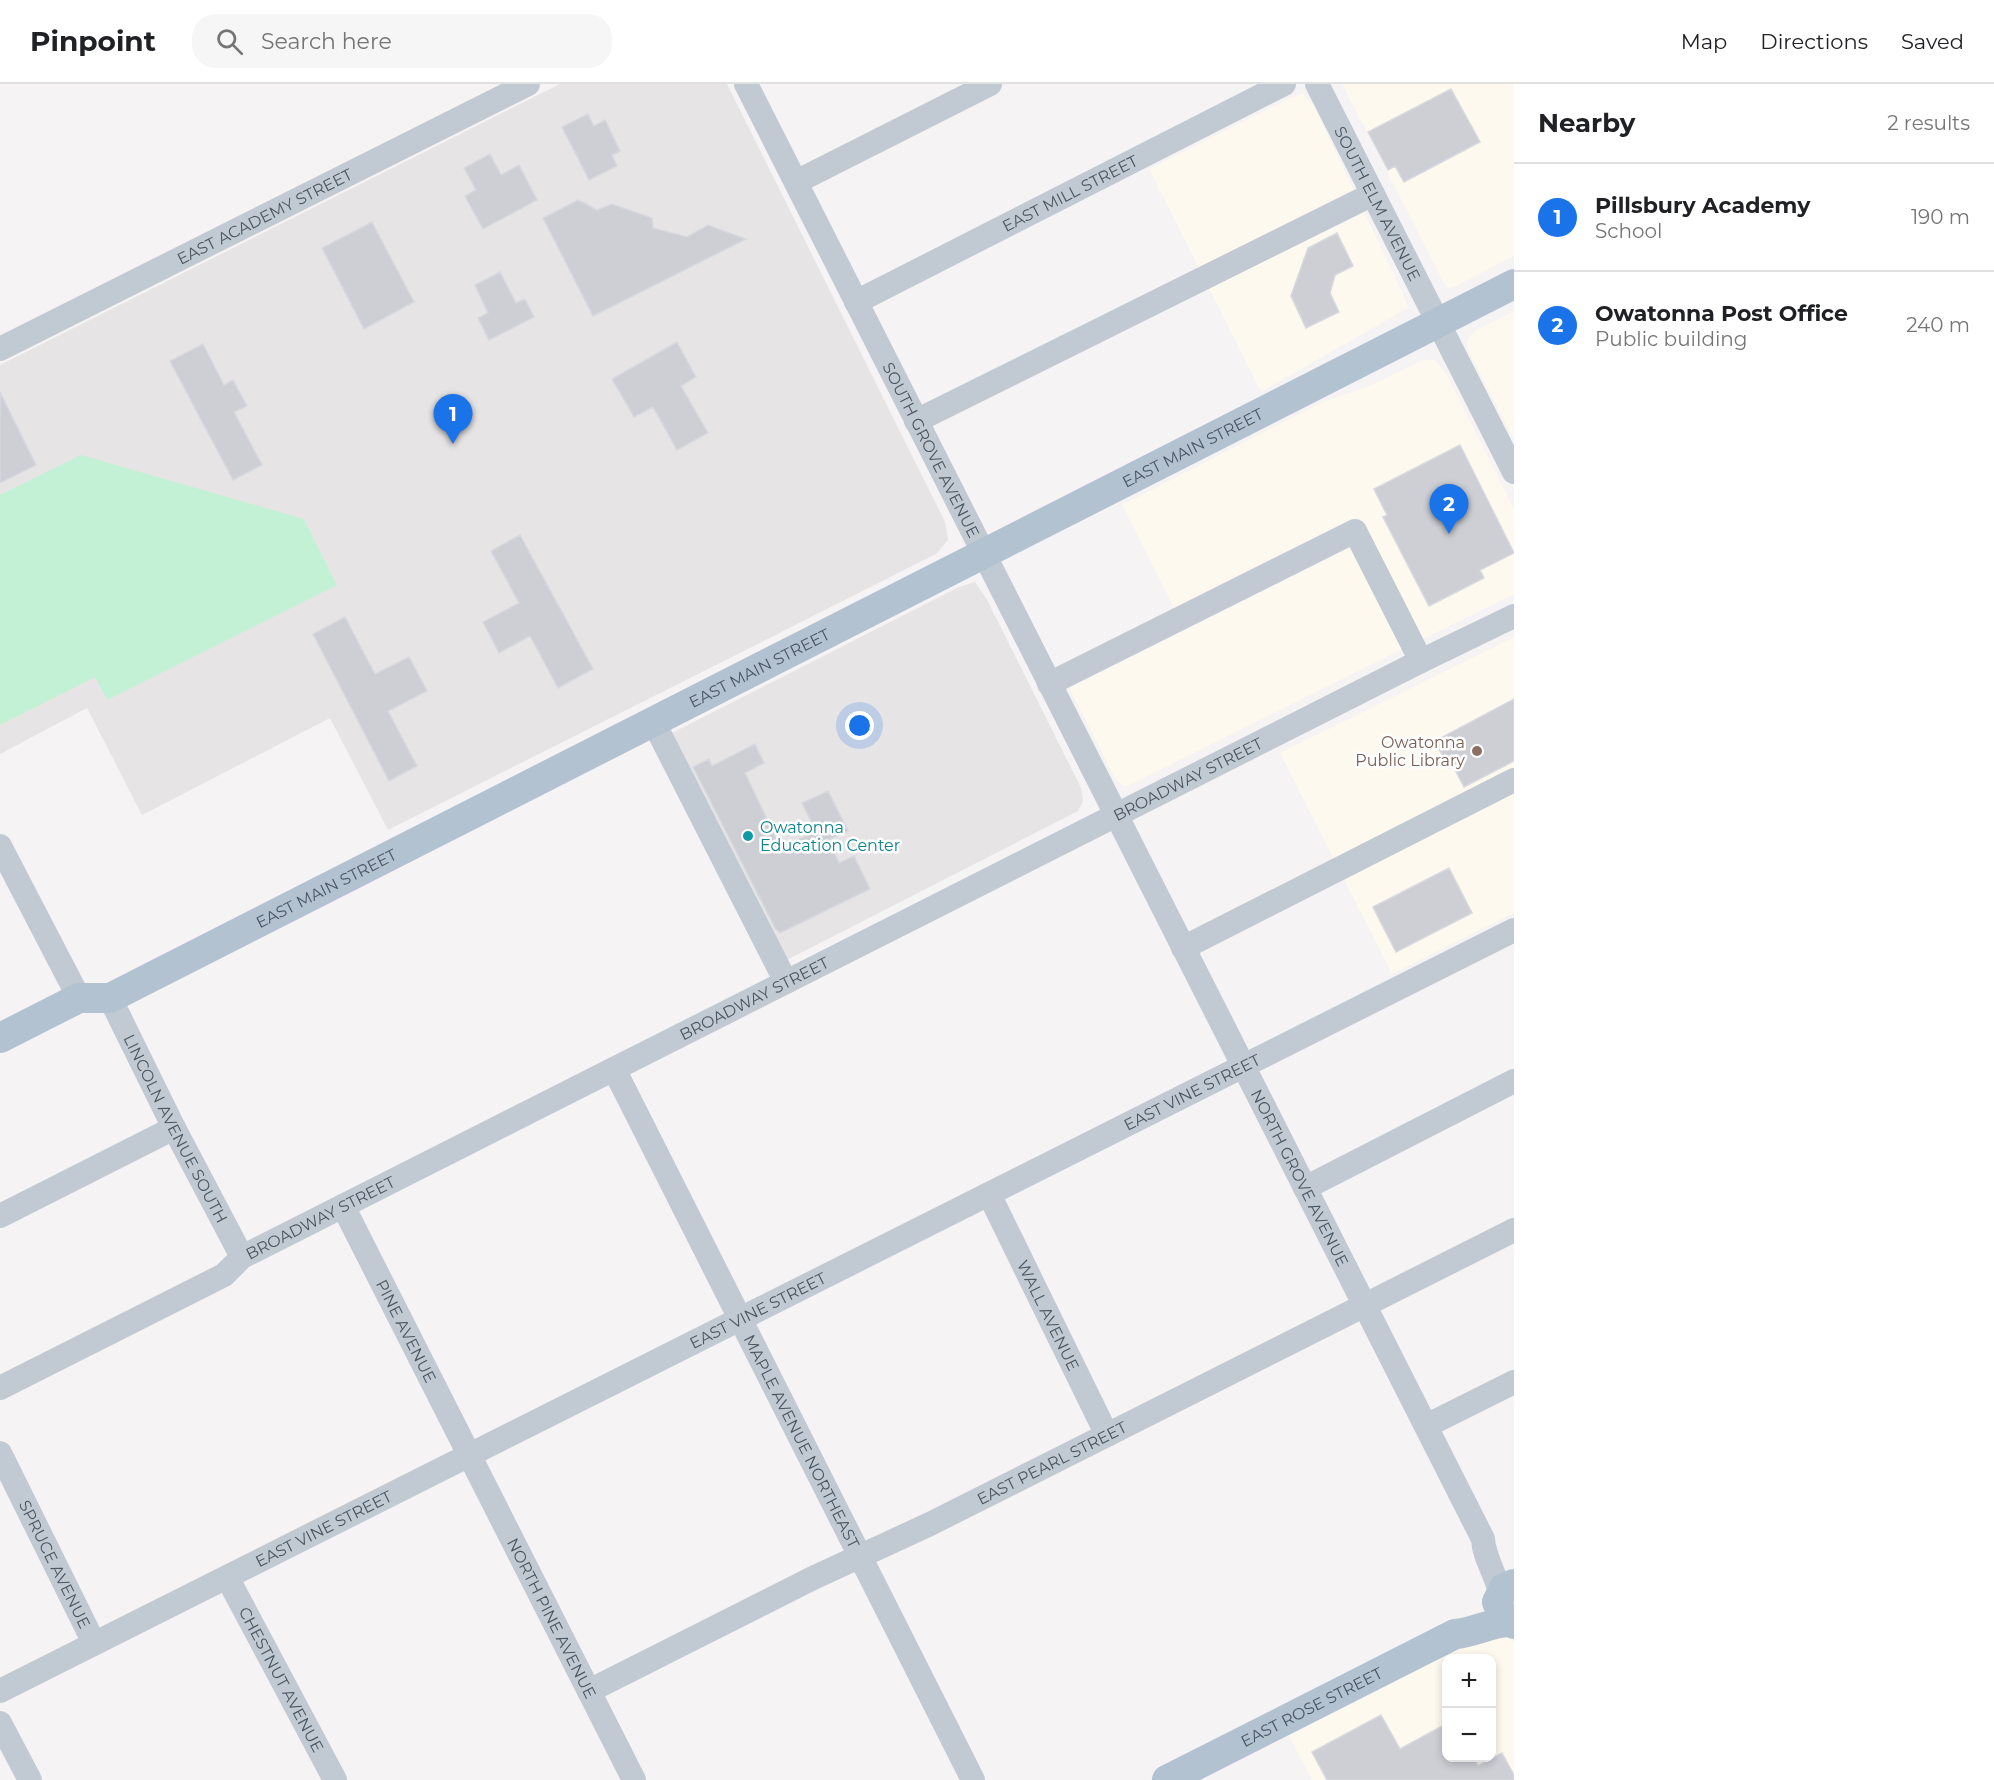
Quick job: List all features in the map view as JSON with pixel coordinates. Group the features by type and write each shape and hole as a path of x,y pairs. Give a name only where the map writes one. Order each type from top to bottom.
{"main road":[{"name":"EAST MAIN STREET","path":"0,1038 79,998 110,998 1514,284"},
{"name":"EAST ROSE STREET","path":"1167,1780 1455,1634 1465,1634 1495,1623 1508,1600"}],"street":[{"name":"EAST ACADEMY STREET","path":"0,349 528,84"},
{"name":"SOUTH GROVE AVENUE","path":"746,84 1116,815"},
{"path":"796,182 990,84"},
{"name":"EAST MILL STREET","path":"856,302 1284,84"},
{"name":"SOUTH ELM AVENUE","path":"1317,84 1514,472"},
{"path":"916,421 1373,194"},
{"path":"1049,684 1355,531 1421,661"},
{"name":"BROADWAY STREET","path":"0,1388 224,1275 242,1257 1514,616"},
{"path":"652,721 786,982"},
{"path":"1183,948 1514,780"},
{"name":"NORTH GROVE AVENUE","path":"1116,815 1483,1539 1483,1548 1508,1600"},
{"path":"0,846 79,998"},
{"name":"EAST VINE STREET","path":"0,1691 1514,930"},
{"name":"LINCOLN AVENUE SOUTH","path":"110,998 174,1128 242,1257"},
{"name":"MAPLE AVENUE NORTHEAST","path":"615,1069 973,1780"},
{"path":"1305,1188 1514,1081"},
{"path":"0,1216 174,1128"},
{"name":"WALL AVENUE","path":"988,1194 1107,1435"},
{"name":"PINE AVENUE","path":"343,1206 469,1455"},
{"name":"EAST PEARL STREET","path":"589,1691 813,1578 861,1558 1514,1230"},
{"path":"1426,1426 1514,1382"},
{"name":"SPRUCE AVENUE","path":"0,1453 94,1643"},
{"name":"NORTH PINE AVENUE","path":"469,1455 634,1780"},
{"name":"CHESTNUT AVENUE","path":"227,1576 335,1780"},
{"path":"0,1723 30,1780"}],"shaded area":[{"path":"560,84 727,84 945,522 948,540 936,554 388,830 330,718 142,815 87,708 0,754 0,365"},
{"path":"1342,84 1514,84 1514,256 1454,287 1449,288 1445,285"},
{"path":"1303,94 1313,104 1408,308 1261,392 1149,169 1290,98"},
{"path":"1514,311 1514,440 1467,348 1468,339 1474,331"},
{"path":"1423,360 1435,360 1447,375 1514,509 1514,594 1125,787 1116,780 1060,670 1176,612 1122,505 1321,403 1369,386"},
{"path":"975,582 986,598 1081,788 1083,801 1078,811 779,964 664,737 959,587"},
{"path":"1514,637 1514,913 1392,974 1280,753"},
{"path":"1497,1632 1511,1638 1514,1643 1514,1780 1312,1780 1289,1736 1442,1657 1442,1762 1496,1762 1496,1654 1448,1654 1481,1637"}],"green space":[{"path":"81,455 304,519 337,585 107,700 95,677 0,725 0,495"}],"building":[{"path":"1451,89 1480,142 1404,182 1395,166 1388,170 1368,132"},
{"path":"588,114 594,126 605,120 620,151 612,155 617,166 589,180 562,127"},
{"path":"490,154 501,175 519,165 537,200 483,229 465,196 476,190 464,168"},
{"path":"578,200 597,210 612,204 652,218 653,228 687,237 708,225 746,239 593,316 543,218"},
{"path":"372,222 414,302 364,329 322,248"},
{"path":"1337,233 1353,266 1335,275 1330,293 1339,312 1306,328 1291,296 1308,248"},
{"path":"500,272 516,303 525,299 534,317 489,340 478,318 488,313 475,285"},
{"path":"677,342 696,377 681,386 708,433 677,450 653,407 634,417 612,379"},
{"path":"203,344 224,385 233,380 247,406 234,412 262,465 233,480 170,361"},
{"path":"0,392 36,465 0,483"},
{"path":"1460,445 1514,553 1480,570 1484,578 1429,606 1383,517 1387,515 1374,489"},
{"path":"520,535 593,669 558,688 530,636 499,653 483,622 519,603 491,551"},
{"path":"345,617 375,674 409,657 427,691 388,711 417,766 389,781 313,634"},
{"name":"Owatonna Public Library","path":"1514,699 1514,761 1464,787 1453,766 1449,768 1435,741"},
{"name":"Owatonna Education Center","path":"755,744 764,763 745,773 781,848 816,831 802,803 828,791 848,831 828,840 839,863 854,856 870,889 780,933 775,928 693,767 709,759 712,766"},
{"path":"1449,868 1472,913 1396,952 1373,907"},
{"path":"1381,1715 1400,1749 1442,1726 1442,1762 1476,1762 1478,1766 1485,1762 1496,1762 1496,1756 1502,1753 1514,1775 1514,1780 1327,1780 1312,1752"}],"place":[{"name":"Pillsbury Academy","path":"453,444"},
{"name":"Owatonna Post Office","path":"1449,534"},
{"name":"Owatonna Public Library","path":"1477,751"},
{"name":"Owatonna Education Center","path":"748,836"}]}
